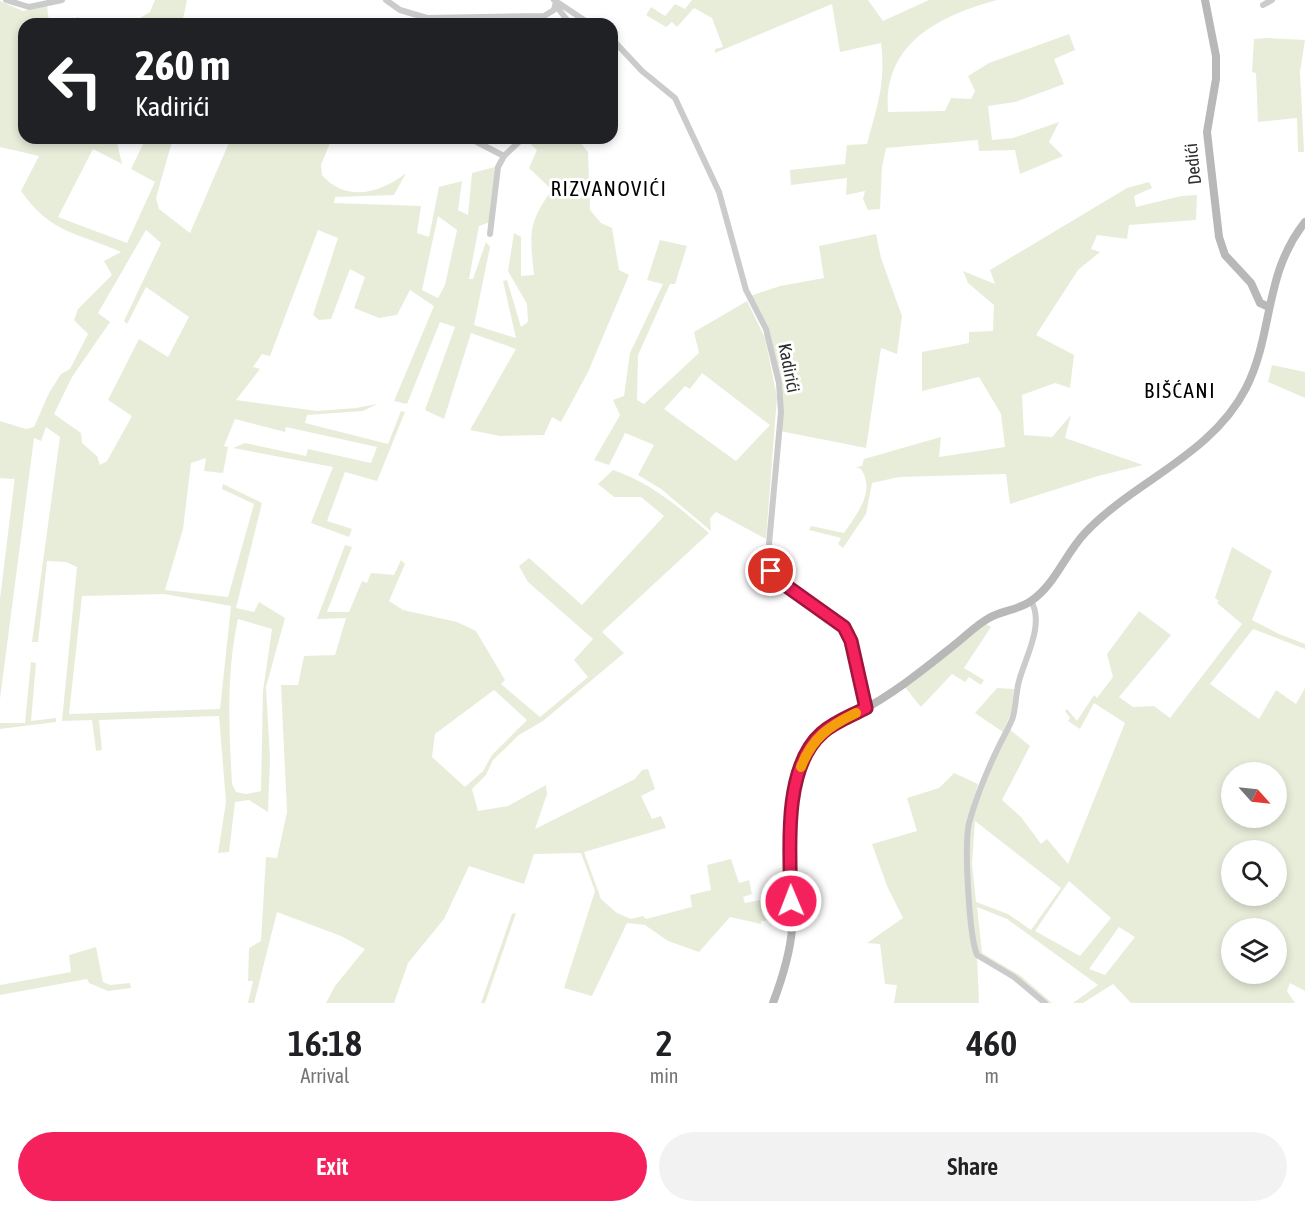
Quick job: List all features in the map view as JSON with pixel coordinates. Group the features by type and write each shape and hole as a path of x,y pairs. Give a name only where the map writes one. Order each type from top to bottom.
{"street":[{"path":"6,0 29,7 62,0"},
{"path":"386,0 408,14 438,18"},
{"name":"Dedići","path":"1205,0 1216,56 1216,79 1207,132 1219,237 1225,255 1251,283 1260,303 1269,307"},
{"path":"1263,5 1272,0"},
{"path":"498,18 544,16 550,14 555,3"},
{"path":"555,3 565,18"},
{"path":"555,3 580,18"},
{"name":"Kadirići","path":"618,45 642,71 675,98 719,192 746,290 766,329 779,383 781,412 769,564 778,580 844,627 851,641 866,708"},
{"path":"481,144 504,156"},
{"path":"490,234 496,174 504,156 517,144"},
{"path":"773,1003 790,942 791,812 802,765 809,749 820,734 894,691 988,618 1031,602 1054,577 1090,528 1144,484 1190,452 1232,410 1252,375 1279,267 1305,222"},
{"path":"1031,602 1036,615 1034,634 1019,680 1014,715 988,770 972,813 967,867 973,939 977,955 1014,977 1045,1003"}],"green space":[{"path":"155,0 187,0 183,18 140,18 150,12"},
{"path":"692,0 868,0 883,21 929,0 997,0 936,24 905,50 895,68 889,88 888,112 945,111 951,98 971,99 975,91 968,76 989,63 1069,34 1075,50 1054,59 1064,84 1015,102 988,106 992,140 1013,138 1059,122 1049,142 1063,156 1020,174 1015,150 979,151 978,140 886,148 882,167 880,209 868,210 863,199 865,191 846,195 847,178 791,185 790,170 845,164 847,145 867,144 881,83 881,43 840,52 832,4 715,53 715,49 723,47 712,18 694,8 677,27 672,22 666,27 646,15 651,7 665,16 675,4 685,9"},
{"path":"0,1 23,11 47,6 49,18 18,18 18,144 117,144 122,164 93,149 58,217 127,243 155,182 131,169 143,144 171,144 156,198 159,209 190,233 228,144 330,144 321,165 322,175 331,184 353,192 375,190 406,173 394,195 335,197 334,203 421,206 417,233 429,237 439,187 462,181 458,210 468,215 472,173 495,167 490,222 479,226 469,279 473,279 486,242 490,247 474,325 516,338 503,281 507,280 521,327 528,322 527,304 508,271 514,233 521,237 521,276 534,275 532,230 538,212 552,190 529,168 537,150 531,144 582,144 588,152 590,210 601,223 612,228 619,270 629,275 588,372 561,422 552,417 544,435 500,436 470,430 516,349 471,333 444,419 425,410 455,327 440,322 407,404 394,401 434,306 410,290 397,315 379,318 354,308 365,277 350,269 331,319 319,320 313,315 338,238 318,230 270,356 262,354 253,367 260,369 236,400 317,411 377,404 363,411 307,415 305,423 388,444 401,411 405,412 377,481 345,472 327,521 352,529 349,537 311,523 333,467 233,448 245,443 306,456 308,449 371,463 377,447 286,427 285,432 235,419 224,446 228,447 223,473 204,471 206,458 191,463 183,529 165,590 228,597 254,504 222,489 223,484 262,503 236,608 254,612 259,602 285,618 266,687 270,758 268,812 249,800 235,802 229,852 218,853 226,802 219,716 99,720 102,750 96,751 92,720 62,721 77,567 66,562 47,561 38,642 32,642 60,437 46,427 41,441 34,438 0,699 0,599 15,476 14,479 0,478 0,421 26,429 34,427 49,393 61,374 70,369 88,334 74,320 78,309 112,275 104,261 121,252 66,230 44,216 21,191 39,156 0,147","holes":["438,216 457,230 445,285 438,298 422,290","146,230 161,243 124,321 127,324 146,287 189,317 168,357 139,339 108,400 132,416 107,461 100,465 97,456 82,443 81,433 54,414 72,377 110,322 98,313","164,594 231,606 220,709 69,714 82,596","238,619 272,629 263,691 261,791 246,794 236,792 232,784 230,742 229,701"]},
{"path":"1254,39 1305,40 1300,72 1304,152 1298,152 1297,118 1258,122 1256,73 1252,72"},
{"path":"1149,182 1152,188 1134,196 1136,207 1181,196 1197,195 1196,220 1129,225 1127,239 1097,235 1091,249 1100,252 1078,270 1036,335 1074,355 1070,388 1055,383 1022,395 1024,435 1052,437 1071,415 1065,438 1143,465 1098,476 1010,504 1006,474 899,477 872,483 866,514 843,548 838,544 841,538 809,530 811,526 844,533 866,494 865,478 861,469 856,467 862,466 864,459 941,437 939,457 1005,447 1001,414 979,377 922,391 922,352 969,343 969,332 993,331 994,305 968,283 963,271 995,284 990,270 1127,188"},
{"path":"876,234 881,258 902,316 897,354 881,348 866,448 780,431 781,411 771,344 750,296 780,286 824,278 819,246"},
{"path":"660,240 687,246 675,284 670,284 638,355 637,400 644,404 699,353 694,332 747,301 765,338 777,397 766,539 716,512 710,518 711,531 661,489 638,475 654,445 625,433 609,465 594,460 620,415 613,400 624,396 630,353 663,284 647,280","holes":["702,373 770,425 736,461 664,409 685,386 690,389"]},
{"path":"1272,365 1305,372 1305,398 1268,382"},
{"path":"613,470 627,475 664,497 709,533 602,632 624,653 543,721 519,735 493,760 486,775 472,789 478,811 508,806 546,785 547,794 535,829 635,779 642,770 648,769 655,789 641,796 652,819 661,816 666,828 584,852 601,899 617,913 631,919 643,916 646,919 692,907 690,895 711,890 707,865 731,859 739,883 749,880 752,894 743,897 745,903 785,895 786,918 761,921 761,924 730,917 699,952 668,941 645,925 627,923 592,996 564,988 595,891 581,853 534,854 524,884 469,866 444,919 408,963 394,1003 326,1003 335,986 365,949 341,936 277,912 254,1003 248,1003 253,981 248,981 249,948 261,941 266,857 277,858 287,812 281,685 298,685 304,656 335,655 346,618 317,619 345,545 352,547 327,612 349,612 362,581 367,583 371,573 394,575 401,560 405,564 389,601 403,610 457,622 476,631 505,680 501,684 540,717 588,677 574,660 593,639 528,582 519,566 529,558 582,605 664,516 641,497 614,497 598,484","holes":["494,690 527,720 492,755 483,771 465,787 432,757 435,734"]},
{"path":"1232,547 1272,571 1252,620 1305,644 1305,649 1253,629 1210,684 1259,719 1276,690 1296,704 1305,688 1305,991 1290,983 1287,991 1295,1003 1131,1003 1113,984 1083,1003 1073,1003 1098,985 1007,919 977,907 982,953 1021,976 1052,1003 1045,1003 977,956 979,1003 894,1003 897,985 885,984 880,944 867,943 903,918 887,886 872,844 917,831 907,798 939,788 954,773 978,784 973,801 1008,728 1030,746 1002,800 1021,817 1041,844 1047,839 1068,864 1125,723 1094,703 1080,729 1068,721 1070,718 1065,711 1067,709 1077,721 1094,695 1097,698 1113,677 1107,654 1139,611 1171,635 1119,697 1133,707 1154,706 1170,718 1242,624 1217,603 1219,601 1215,598","holes":["975,821 1061,888 1031,930 1008,914 976,902 972,864","1069,881 1111,918 1080,956 1035,931","1119,927 1135,937 1105,975 1089,969"]},
{"path":"985,623 991,627 964,668 984,680 981,685 969,677 965,682 952,674 921,707 904,686"},
{"path":"31,662 36,663 31,721 56,718 56,722 0,729 0,723 25,723"},
{"path":"997,688 1014,689 1011,713 1003,732 975,713"},
{"path":"516,913 485,1003 481,1003 512,914"},
{"path":"96,947 103,982 110,985 130,983 131,988 108,991 89,983 87,979 0,995 0,985 71,972 69,955"}],"slow traffic":[{"path":"801,767 809,749 820,734 856,713"}],"district":[{"name":"RIZVANOVIĆI","path":"609,189"},
{"name":"BIŠĆANI","path":"1180,391"}],"route":[{"path":"771,571 783,584 838,621 849,634 866,708 820,734 809,749 802,765 791,812 791,901"}]}
